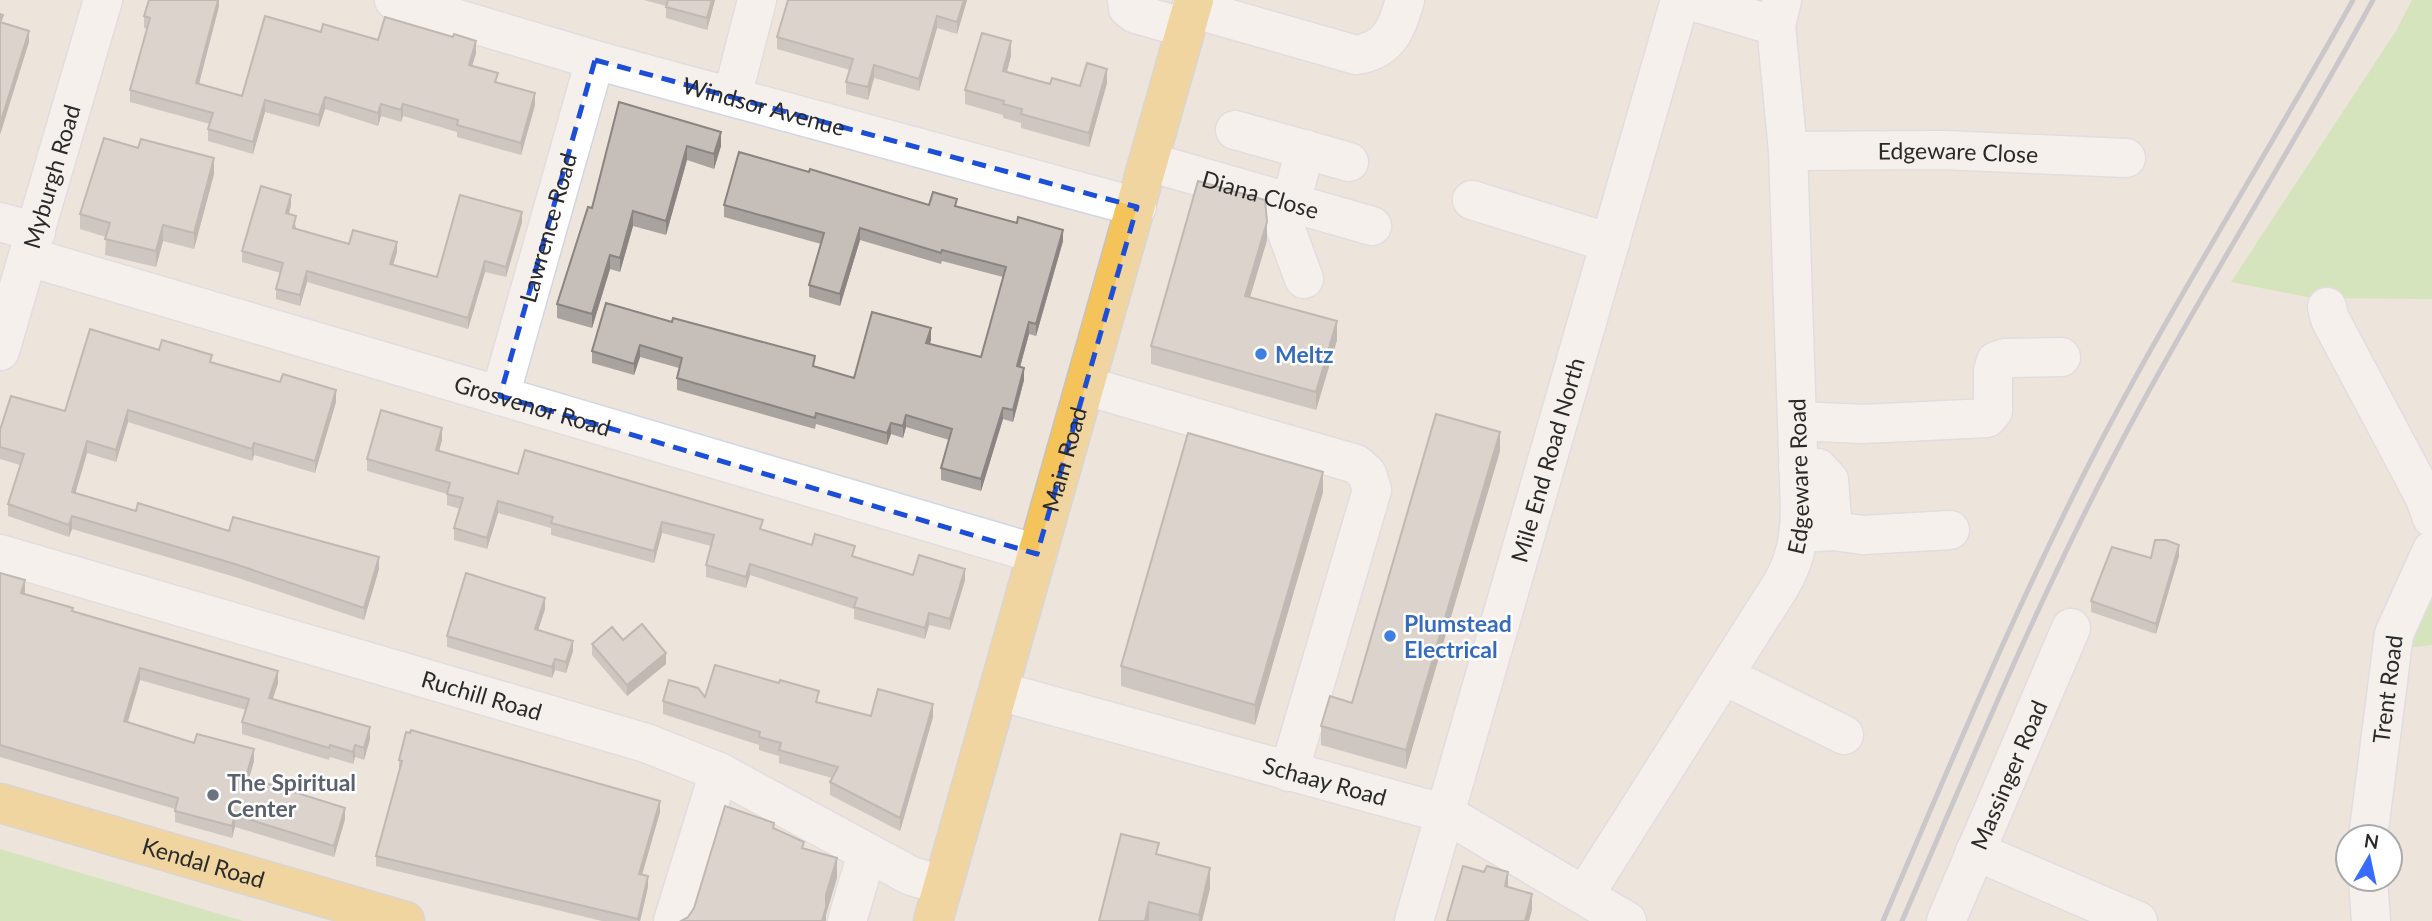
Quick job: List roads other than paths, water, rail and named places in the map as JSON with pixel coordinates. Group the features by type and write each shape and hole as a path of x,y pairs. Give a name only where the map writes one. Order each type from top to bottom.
{"main road":[{"name":"Main Road","path":"938,903 1190,12"},
{"name":"Kendal Road","path":"0,803 398,920"}],"street":[{"name":"Myburgh Road","path":"0,351 21,237 103,0"},
{"name":"Windsor Avenue","path":"394,0 595,60 1137,207"},
{"path":"732,97 757,0"},
{"path":"1127,0 1128,8 1136,14 1190,12 1356,55 1381,48 1391,37 1405,0"},
{"name":"Mile End Road North","path":"1414,921 1680,0"},
{"path":"1688,0 1779,13"},
{"name":"Edgeware Road","path":"1585,894 1816,532 1798,467 1788,150 1779,13"},
{"name":"Lawrence Road","path":"500,396 595,60"},
{"path":"1235,130 1349,162"},
{"path":"1304,279 1286,235 1290,203 1305,149"},
{"name":"Edgeware Close","path":"1788,150 1943,150 2126,158"},
{"name":"Diana Close","path":"1149,163 1372,226"},
{"path":"1472,200 1610,243"},
{"name":"Grosvenor Road","path":"21,237 500,396 1037,554"},
{"path":"2327,307 2330,319 2425,498 2432,518"},
{"path":"1797,421 1863,424 1986,418 1993,411 1993,371 1996,362 2005,358 2061,357"},
{"path":"1086,386 1356,464 1367,474 1372,490 1289,772"},
{"path":"1816,532 1863,535 1950,530"},
{"name":"Trent Road","path":"2370,823 2394,634 2432,550"},
{"name":"Ruchill Road","path":"0,554 646,743 719,772 911,876 938,903"},
{"name":"Massinger Road","path":"1945,921 2071,628"},
{"path":"1725,676 1844,735"},
{"name":"Schaay Road","path":"999,691 1446,814 1627,921"},
{"path":"673,921 719,772"},
{"path":"1975,851 2138,921"},
{"path":"847,921 867,853"},
{"path":"2369,893 2371,921"}],"railway":[{"path":"1883,921 2007,636 2087,468 2151,349 2353,0"},
{"path":"1902,921 2026,637 2107,469 2171,350 2373,0"}],"place":[{"name":"Meltz","path":"1261,354"},
{"name":"Plumstead Electrical","path":"1390,636"},
{"name":"The Spiritual Center","path":"213,795"}]}
